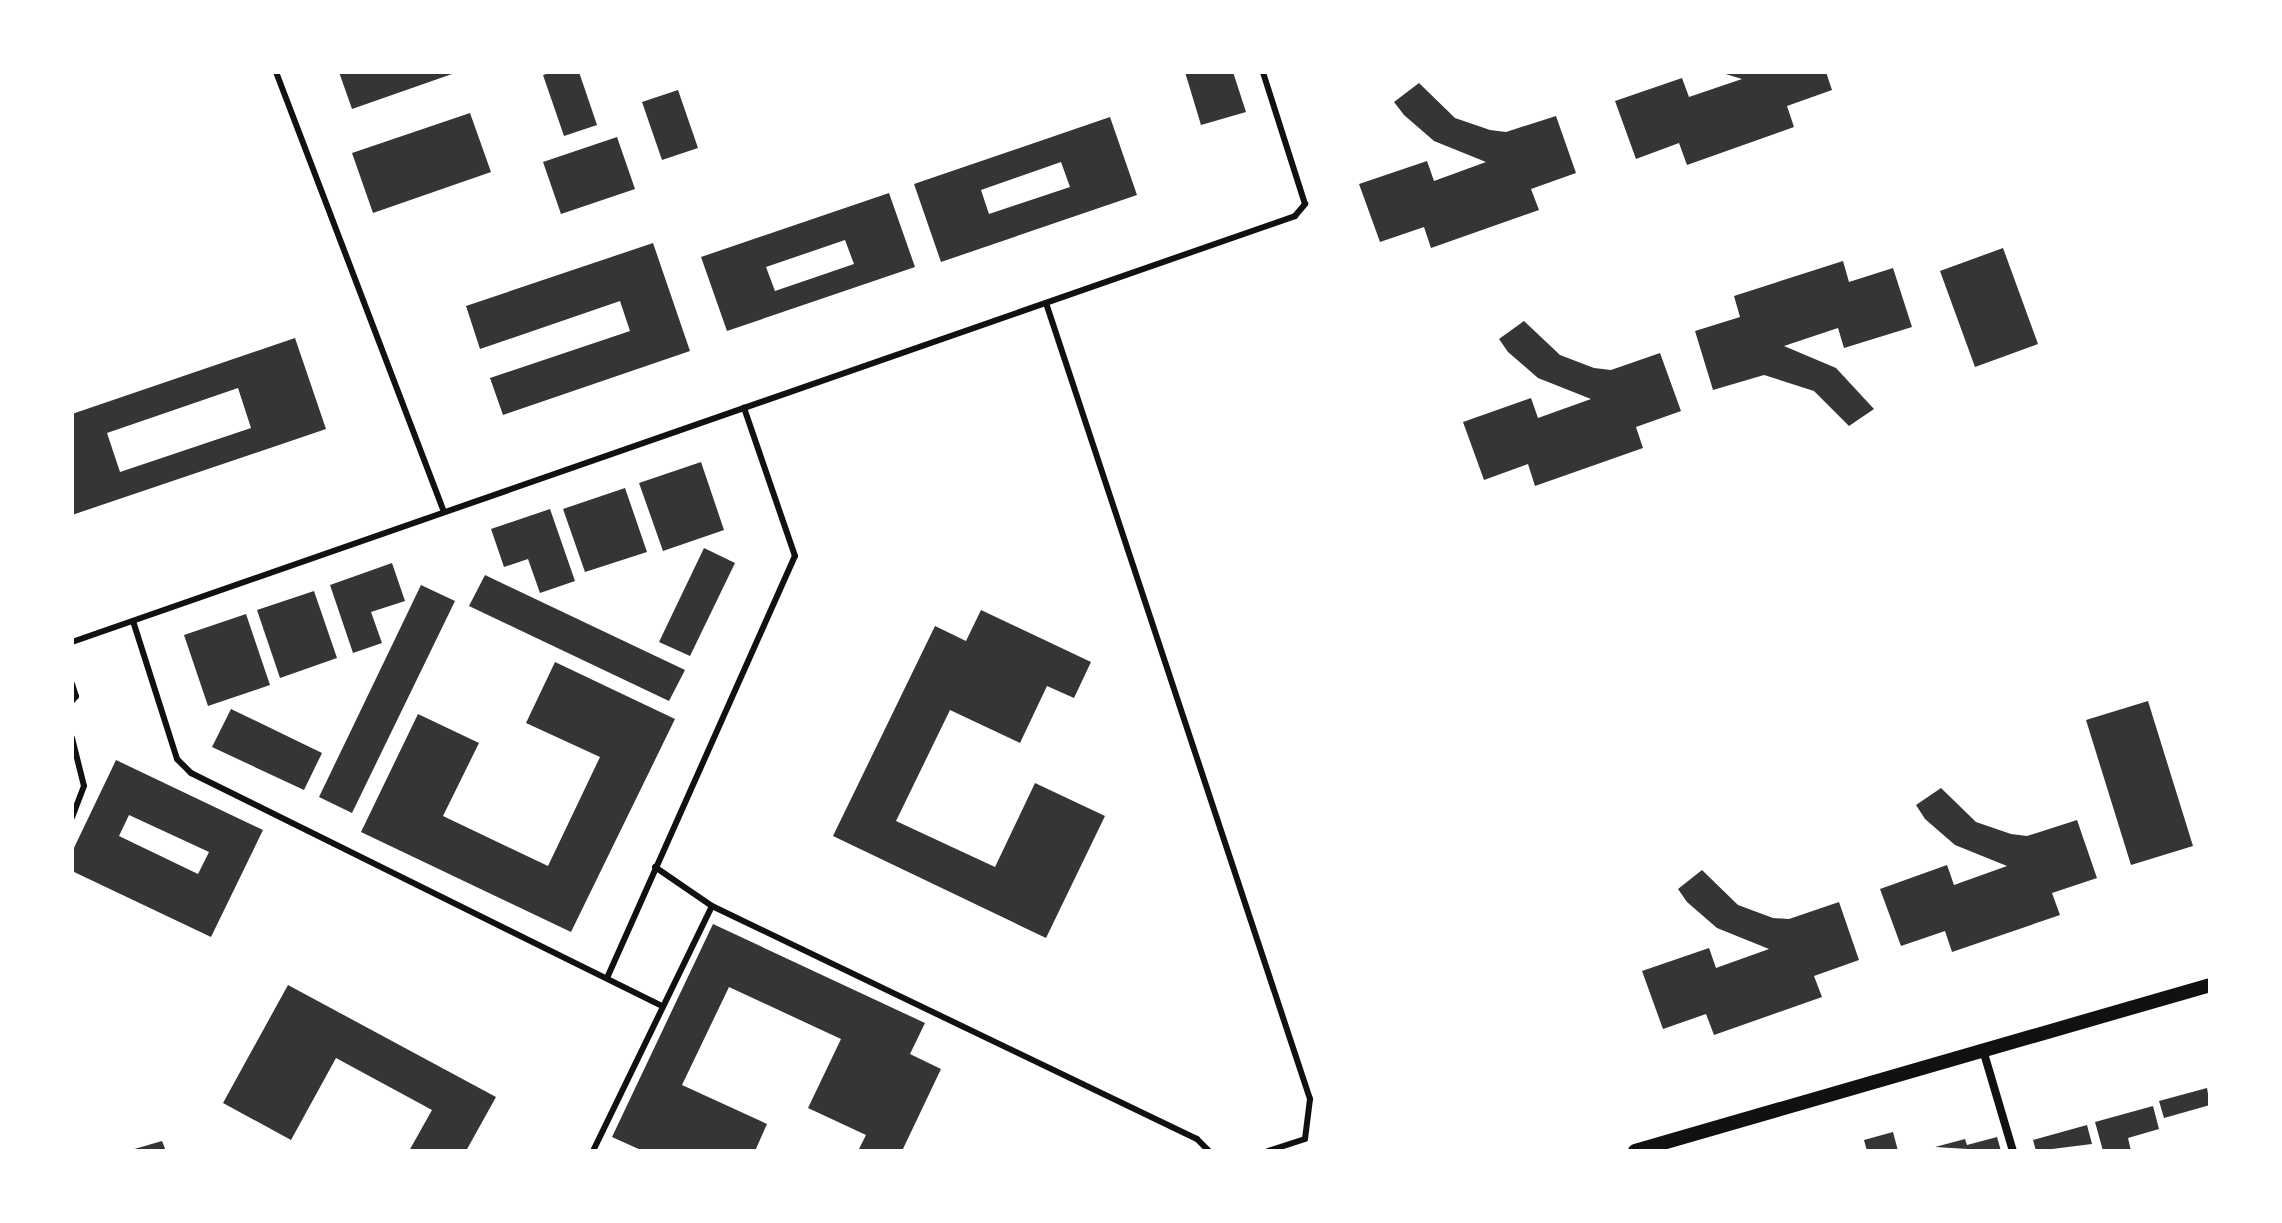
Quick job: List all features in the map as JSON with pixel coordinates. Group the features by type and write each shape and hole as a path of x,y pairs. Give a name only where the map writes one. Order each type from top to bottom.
{"street":[{"path":"1635,1151 2210,985"},
{"path":"1983,1049 2013,1151"}],"lane":[{"path":"276,72 444,512"},
{"path":"72,642 1046,303 1301,210 1305,204 1263,72"},
{"path":"1046,303 1310,1099 1305,1139 1268,1151"},
{"path":"607,978 795,556 744,408"},
{"path":"133,621 177,759 191,773 660,1005"},
{"path":"72,684 72,701"},
{"path":"72,738 84,786 72,817"},
{"path":"655,867 712,906 1197,1139 1209,1151"},
{"path":"593,1151 660,1005 712,906"}],"building":[{"path":"339,72 451,72 452,74 352,109"},
{"path":"579,72 597,125 564,136 543,75"},
{"path":"1185,72 1233,72 1246,112 1201,125"},
{"path":"1719,72 1826,72 1832,90 1787,106 1794,127 1687,165 1679,143 1636,159 1615,101 1682,78 1689,97 1742,79"},
{"path":"1419,83 1455,118 1490,130 1506,132 1556,116 1576,173 1531,189 1539,210 1431,248 1424,227 1380,242 1359,184 1427,161 1434,181 1486,162 1434,141 1404,115 1394,102"},
{"path":"678,90 698,148 662,160 642,102"},
{"path":"470,113 491,172 373,213 352,153"},
{"path":"1110,117 1137,195 941,262 914,184","holes":["1061,162 1070,187 989,214 981,190"]},
{"path":"617,137 635,189 561,214 543,162"},
{"path":"889,193 915,267 727,331 701,257","holes":["845,240 854,264 775,291 766,267"]},
{"path":"653,243 690,351 503,415 490,378 630,331 620,301 480,349 466,306"},
{"path":"2003,248 2038,344 1975,367 1940,271"},
{"path":"1843,261 1849,282 1893,268 1912,327 1844,348 1838,328 1784,346 1836,368 1874,409 1849,426 1814,391 1764,375 1713,390 1695,331 1740,317 1734,296"},
{"path":"1524,321 1560,355 1594,368 1611,370 1660,353 1681,411 1636,427 1643,448 1535,486 1528,464 1484,480 1463,422 1531,398 1538,418 1591,399 1538,378 1508,352 1499,339"},
{"path":"295,338 326,429 72,515 72,414","holes":["238,388 251,428 120,472 107,433"]},
{"path":"701,462 724,530 663,551 639,483"},
{"path":"625,488 647,552 585,572 563,509"},
{"path":"550,509 575,581 540,593 528,559 504,567 491,529"},
{"path":"704,548 735,563 690,656 659,642"},
{"path":"392,563 405,601 371,612 382,643 353,653 330,585"},
{"path":"485,575 685,670 669,701 469,606"},
{"path":"421,585 455,601 352,813 319,797"},
{"path":"314,591 337,658 280,678 257,610"},
{"path":"981,610 1091,662 1074,698 1047,686 1020,743 950,710 896,821 995,867 1035,783 1105,816 1046,938 833,836 935,626 966,641"},
{"path":"246,614 270,685 208,706 184,635"},
{"path":"555,662 675,719 571,932 361,832 418,714 479,743 443,816 548,866 600,757 526,723"},
{"path":"2148,701 2193,846 2131,865 2086,720"},
{"path":"231,709 322,753 304,790 212,747"},
{"path":"116,760 263,830 211,937 72,871 72,852","holes":["129,815 209,852 198,874 119,836"]},
{"path":"1941,788 1976,822 2011,834 2027,836 2077,820 2097,878 2052,893 2060,915 1952,952 1945,931 1901,946 1880,889 1947,865 1954,885 2007,866 1955,845 1925,819 1916,805"},
{"path":"1702,870 1738,905 1773,918 1789,919 1839,902 1859,960 1814,976 1822,997 1714,1035 1706,1014 1663,1029 1642,971 1709,948 1716,968 1769,949 1717,928 1687,902 1678,889"},
{"path":"713,924 925,1023 910,1054 941,1069 902,1151 858,1151 866,1135 808,1108 841,1039 729,987 682,1085 767,1124 755,1151 643,1151 612,1137"},
{"path":"288,985 496,1097 466,1151 409,1151 432,1110 336,1058 291,1140 223,1103"},
{"path":"2207,1088 2210,1105 2164,1118 2159,1101"},
{"path":"2153,1106 2159,1129 2128,1138 2131,1151 2103,1151 2095,1122"},
{"path":"2087,1125 2092,1144 2036,1151 2033,1140"},
{"path":"1893,1132 1898,1151 1867,1151 1864,1140"},
{"path":"1997,1137 2001,1151 1935,1147 1965,1139 1967,1145"},
{"path":"162,1141 166,1151 131,1151 131,1150"}]}
